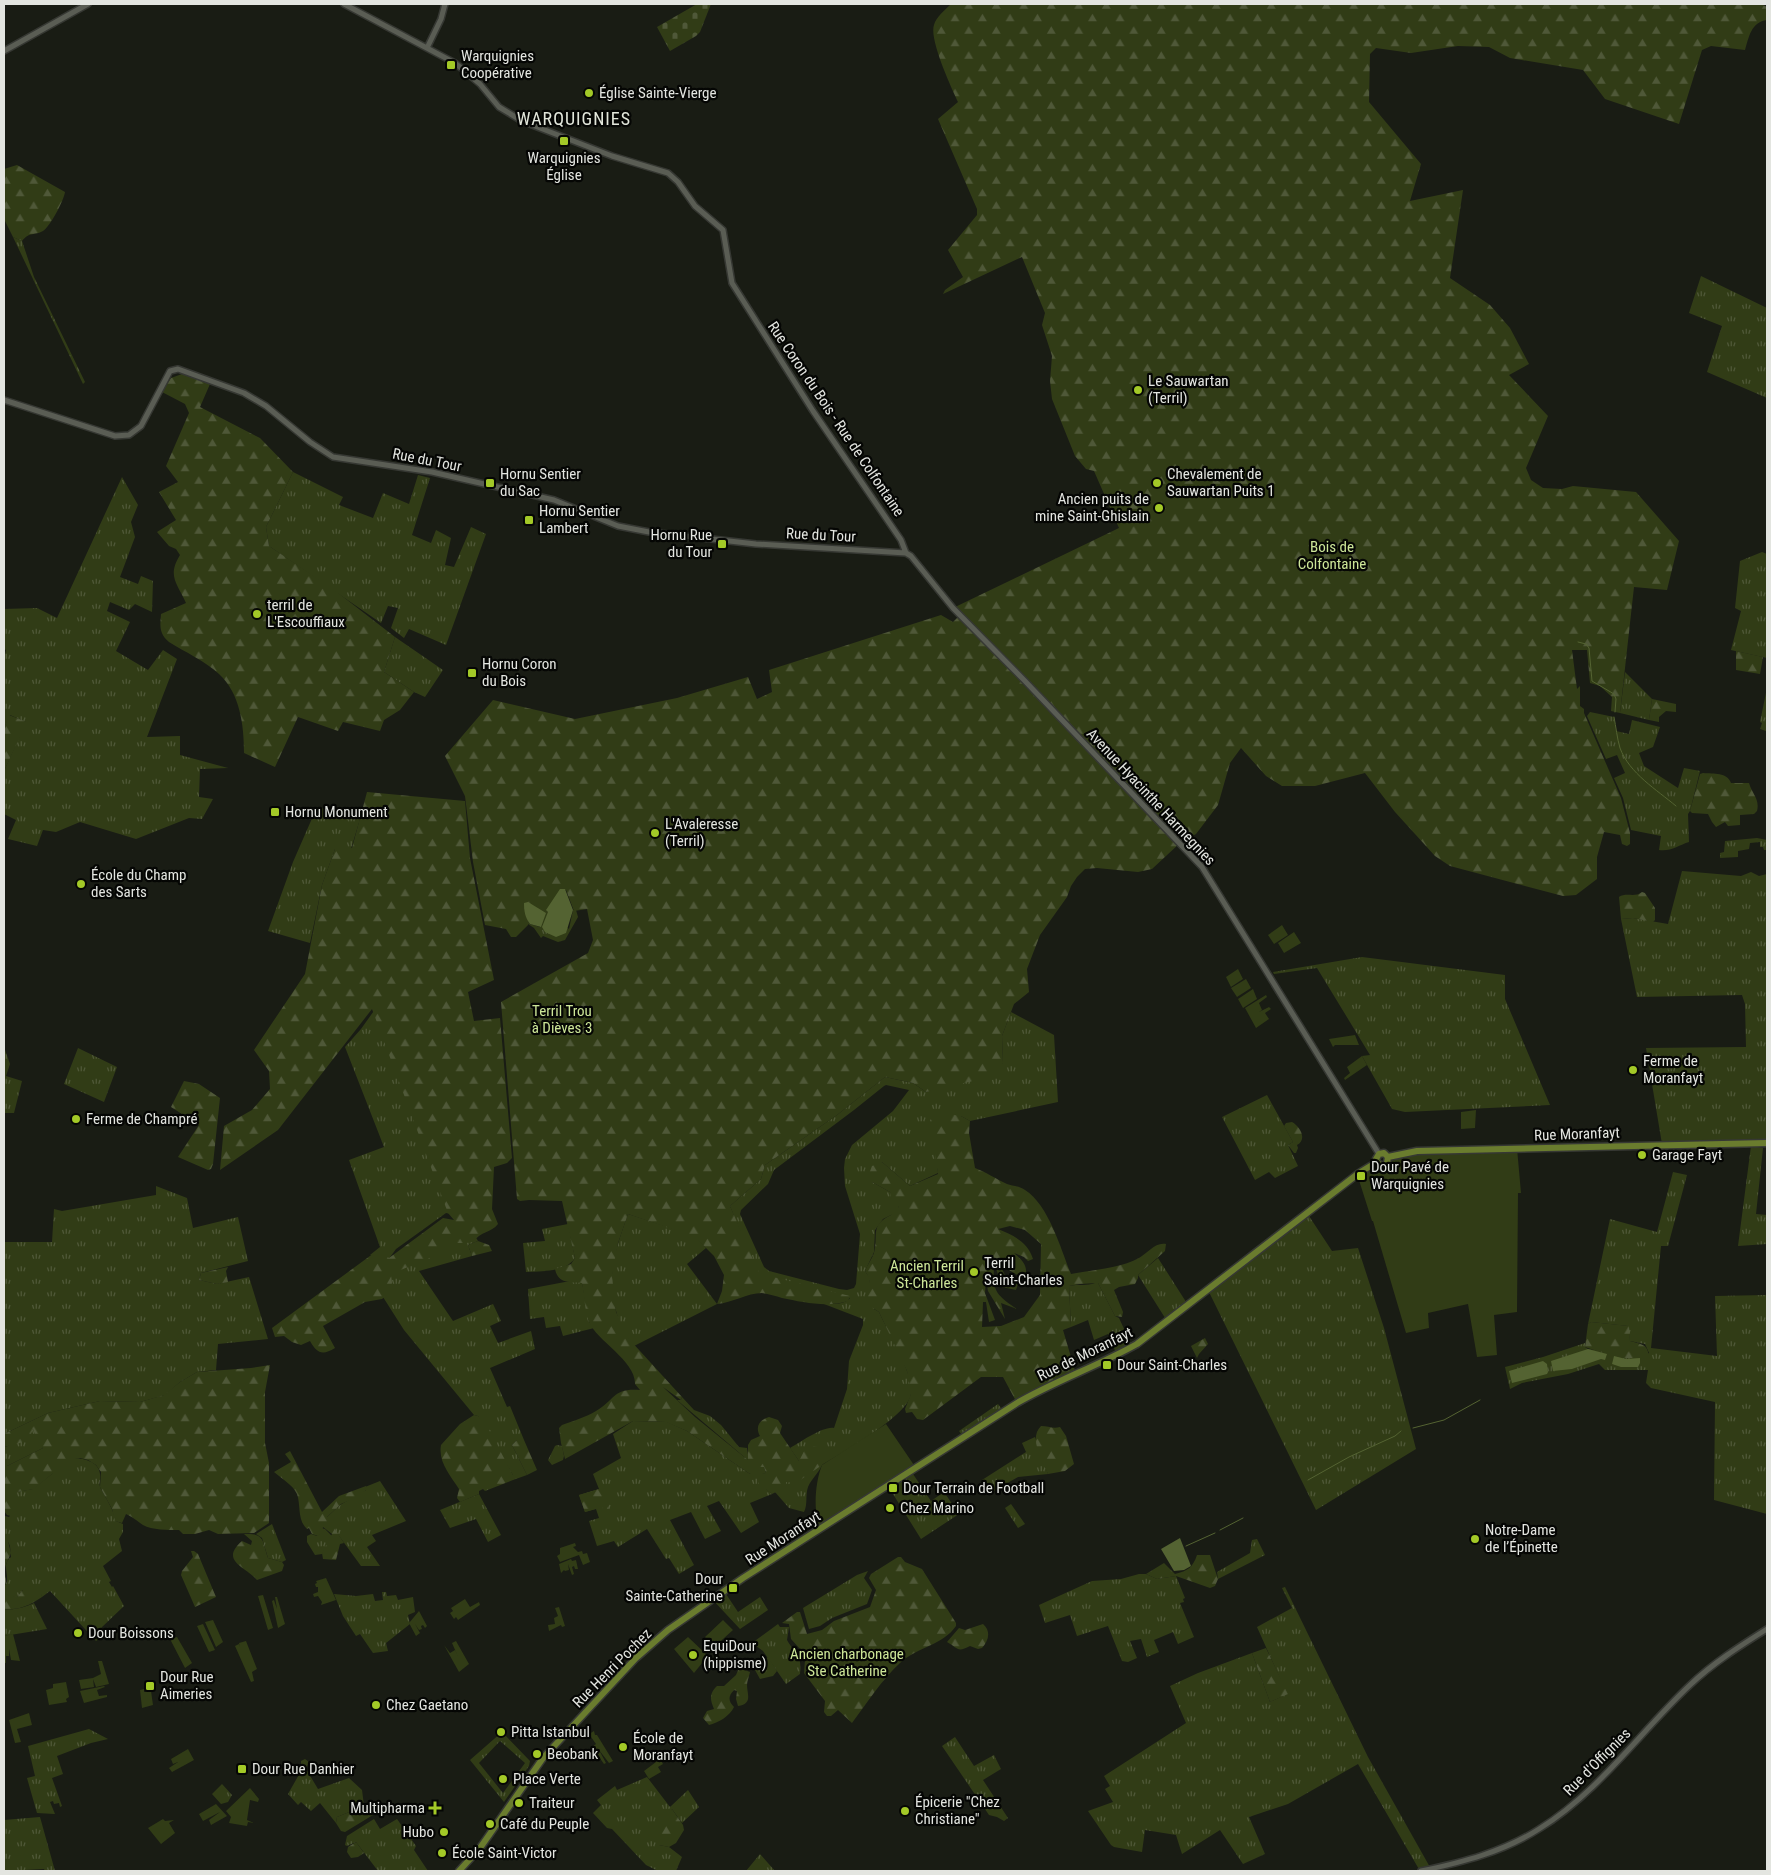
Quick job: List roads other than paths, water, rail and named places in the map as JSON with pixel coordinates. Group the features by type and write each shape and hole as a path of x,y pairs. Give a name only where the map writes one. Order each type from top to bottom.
{"main road":[{"name":"Rue Moranfayt","path":"1388,1157 1417,1151 1767,1143"},
{"path":"1379,1154 1384,1154 1388,1157 1388,1161 1384,1165 1380,1165 1376,1159 1379,1154"},
{"name":"Rue de Moranfayt","path":"867,1499 1033,1394 1137,1344 1357,1174 1377,1162"},
{"name":"Rue Moranfayt","path":"712,1599 867,1499"},
{"name":"Rue Henri Pochez","path":"459,1871 480,1848 538,1763 636,1658 675,1624 712,1599"}],"street":[{"path":"4,52 88,4"},
{"path":"344,4 427,48 440,21 445,4"},
{"name":"Rue Coron du Bois - Rue de Colfontaine","path":"427,48 464,69 499,106 522,121 612,156 668,173 678,182 694,206 723,230 732,283 813,411 901,540 906,553 913,558 953,608"},
{"name":"Rue du Tour","path":"4,400 106,434 124,436 134,433 141,426 170,371 178,369 244,393 266,406 310,442 333,457 432,472 554,500 618,526 650,532 756,544 906,553"},
{"name":"Avenue Hyacinthe Harmegnies","path":"953,608 1202,867 1379,1154"},
{"name":"Rue d'Offignies","path":"1421,1871 1465,1861 1504,1848 1554,1819 1591,1788 1695,1680 1767,1629"}],"waterway":[{"path":"1578,642 1586,644 1589,648 1592,681 1614,694 1616,699 1615,712"},
{"path":"1614,717 1617,736 1624,757 1644,780 1676,806"},
{"path":"1413,1428 1444,1420 1480,1400"},
{"path":"1308,1480 1349,1457 1395,1436 1401,1431"},
{"path":"1220,1530 1243,1518"},
{"path":"1186,1546 1215,1533"}],"place":[{"name":"Warquignies Coopérative","path":"451,65"},
{"name":"Église Sainte-Vierge","path":"589,93"},
{"name":"Warquignies Église","path":"564,141"},
{"name":"Le Sauwartan (Terril)","path":"1138,390"},
{"name":"Hornu Sentier du Sac","path":"490,483"},
{"name":"Chevalement de Sauwartan Puits 1","path":"1157,483"},
{"name":"Ancien puits de mine Saint-Ghislain","path":"1159,508"},
{"name":"Hornu Sentier Lambert","path":"529,520"},
{"name":"Hornu Rue du Tour","path":"722,544"},
{"name":"terril de L'Escouffiaux","path":"257,614"},
{"name":"Hornu Coron du Bois","path":"472,673"},
{"name":"Hornu Monument","path":"275,812"},
{"name":"L'Avaleresse (Terril)","path":"655,833"},
{"name":"École du Champ des Sarts","path":"81,884"},
{"name":"Ferme de Moranfayt","path":"1633,1070"},
{"name":"Ferme de Champré","path":"76,1119"},
{"name":"Garage Fayt","path":"1642,1155"},
{"name":"Dour Pavé de Warquignies","path":"1361,1176"},
{"name":"Terril Saint-Charles","path":"974,1272"},
{"name":"Dour Saint-Charles","path":"1107,1365"},
{"name":"Dour Terrain de Football","path":"893,1488"},
{"name":"Chez Marino","path":"890,1508"},
{"name":"Notre-Dame de l’Épinette","path":"1475,1539"},
{"name":"Dour Sainte-Catherine","path":"733,1588"},
{"name":"Dour Boissons","path":"78,1633"},
{"name":"EquiDour (hippisme)","path":"693,1655"},
{"name":"Dour Rue Aimeries","path":"150,1686"},
{"name":"Chez Gaetano","path":"376,1705"},
{"name":"Pitta Istanbul","path":"501,1732"},
{"name":"École de Moranfayt","path":"623,1747"},
{"name":"Beobank","path":"537,1754"},
{"name":"Dour Rue Danhier","path":"242,1769"},
{"name":"Place Verte","path":"503,1779"},
{"name":"Traiteur","path":"519,1803"},
{"name":"Multipharma","path":"435,1808"},
{"name":"Épicerie \"Chez Christiane\"","path":"905,1811"},
{"name":"Café du Peuple","path":"490,1824"},
{"name":"Hubo","path":"444,1832"},
{"name":"École Saint-Victor","path":"442,1853"}],"district":[{"name":"WARQUIGNIES","path":"574,119"}],"park label":[{"name":"Bois de Colfontaine","path":"1332,556"},
{"name":"Terril Trou à Dièves 3","path":"562,1020"},
{"name":"Ancien Terril St-Charles","path":"927,1274"},
{"name":"Ancien charbonage Ste Catherine","path":"847,1662"}]}
